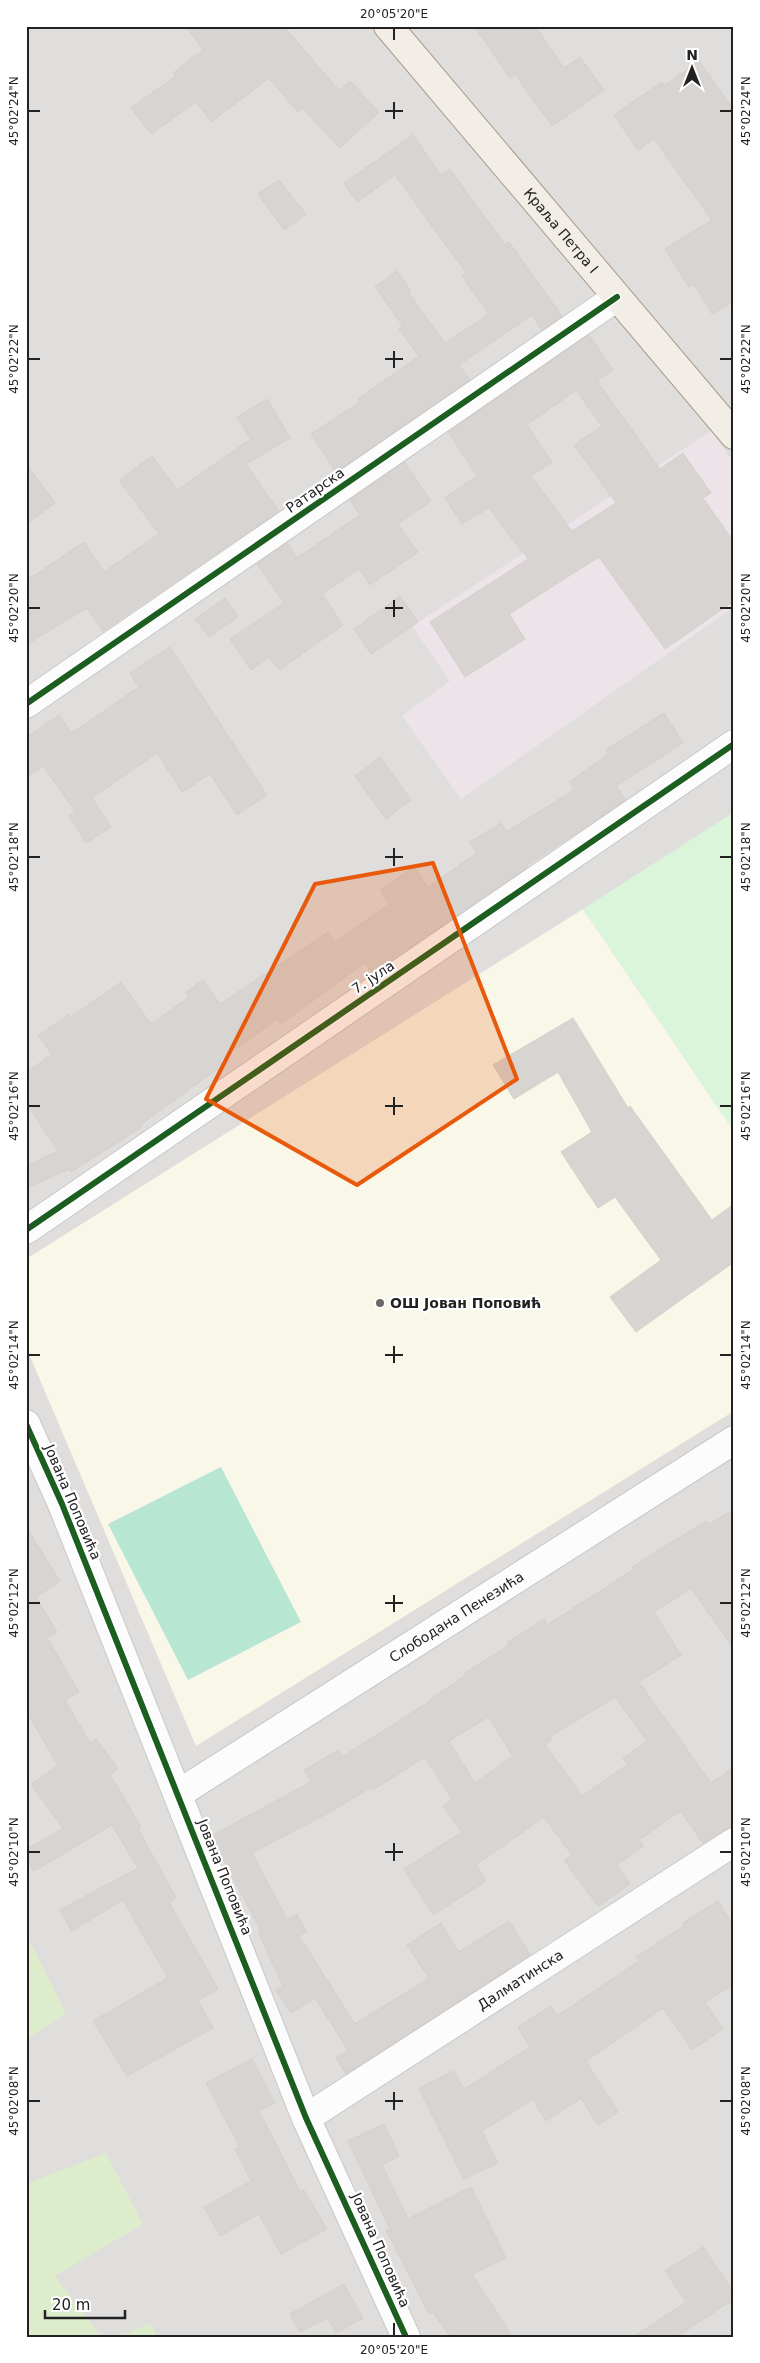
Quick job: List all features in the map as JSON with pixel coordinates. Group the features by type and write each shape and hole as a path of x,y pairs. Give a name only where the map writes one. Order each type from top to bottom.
{"main road":[{"name":"Краља Петра I","path":"388,26 734,435"}],"street":[{"name":"Ратарска","path":"26,704 617,297"},
{"name":"7. јула","path":"26,1230 734,744"},
{"name":"Јована Поповића","path":"26,1424 65,1513 306,2118 406,2337"},
{"name":"Слободана Пенезића","path":"178,1794 734,1440"},
{"name":"Далматинска","path":"306,2118 734,1842"}],"highlighted area":[{"path":"433,863 517,1079 357,1185 206,1099 315,884"}],"shaded area":[{"path":"26,26 734,26 734,2337 26,2337"},
{"path":"711,431 734,463 734,607 461,799 402,716 450,681 412,626"},
{"name":"ОШ Јован Поповић","path":"583,909 734,1131 734,1411 196,1746 26,1347 26,1259"}],"green space":[{"path":"734,812 734,1131 583,909"},
{"path":"221,1467 301,1622 188,1680 108,1524"},
{"path":"26,1933 66,2014 26,2039"},
{"path":"106,2153 143,2224 55,2276 101,2337 26,2337 26,2184"},
{"path":"150,2323 158,2337 120,2337"}],"building":[{"path":"186,26 284,26 339,91 350,81 379,112 340,148 302,108 298,112 269,78 211,122 196,102 151,134 131,108 176,76 173,73 203,50"},
{"path":"474,26 535,26 564,68 580,57 604,90 552,126 515,74 510,78"},
{"path":"699,61 734,110 734,301 712,314 694,284 689,287 665,249 712,220 654,139 638,150 614,115 662,82 664,86"},
{"path":"413,135 441,175 450,169 505,245 509,242 562,316 542,330 532,315 459,365 470,380 336,472 311,434 360,402 358,399 419,356 399,329 403,326 375,287 397,271 410,290 408,292 445,343 489,314 462,276 466,273 395,175 357,202 344,183"},
{"path":"279,180 306,214 284,230 258,194"},
{"path":"589,335 613,370 597,381 660,469 683,453 711,493 703,498 734,542 734,601 665,649 599,557 509,614 525,639 465,677 430,622 528,559 489,508 462,524 445,498 477,476 448,432","holes":["576,390 602,426 574,445 616,503 572,531 531,476 552,462 527,425"]},
{"path":"267,399 290,438 246,464 279,511 103,631 87,608 26,645 26,581 84,542 104,572 159,534 119,480 152,456 177,490 251,439 237,417"},
{"path":"404,462 431,501 398,524 418,552 370,585 359,569 322,594 343,625 279,670 269,657 251,670 230,639 284,603 257,564 287,543 297,558 360,515 350,500"},
{"path":"26,464 55,503 26,524"},
{"path":"400,596 418,622 371,654 354,629"},
{"path":"225,598 238,617 209,637 195,619"},
{"path":"170,647 267,795 237,815 210,774 182,792 157,753 92,798 111,827 86,843 69,816 75,811 43,766 26,777 26,738 59,715 72,733 139,687 130,673"},
{"path":"664,713 683,743 616,786 626,800 527,865 528,867 372,974 365,963 281,1024 278,1019 220,1060 223,1065 140,1125 142,1127 71,1172 69,1169 26,1188 26,1166 58,1151 26,1103 26,1073 52,1054 38,1036 69,1014 71,1017 121,982 151,1024 189,997 186,992 203,980 220,1004 328,932 335,942 389,904 380,890 414,867 428,887 477,853 470,842 501,823 506,832 574,790 569,782 609,754 606,750"},
{"path":"380,757 411,800 386,819 355,776"},
{"path":"573,1018 628,1108 630,1106 712,1220 734,1204 734,1262 636,1332 610,1297 661,1260 615,1197 598,1208 561,1152 592,1132 558,1072 514,1099 493,1065"},
{"path":"734,1509 734,1649 691,1588 654,1612 681,1655 639,1682 711,1783 734,1767 734,1826 703,1843 680,1811 639,1840 644,1846 617,1865 630,1884 598,1906 564,1860 572,1855 544,1817 476,1865 486,1881 433,1915 404,1869 462,1832 443,1806 452,1800 425,1757 373,1790 371,1787 330,1812 252,1853 287,1919 297,1914 306,1932 299,1936 355,2024 429,1978 407,1945 441,1923 459,1952 509,1921 530,1955 346,2074 336,2058 348,2050 315,1998 291,2013 276,1990 283,1986 258,1932 261,1931 211,1836 311,1782 304,1770 338,1750 342,1757 430,1701 466,1675 465,1673 509,1645 508,1642 544,1619 547,1625 633,1570 632,1567 667,1545 707,1521 710,1524","holes":["615,1697 647,1741 623,1758 628,1764 582,1796 545,1744 551,1740 550,1737","488,1717 513,1756 475,1783 449,1741"]},
{"path":"26,1527 60,1581 36,1597 57,1632 47,1638 79,1692 65,1700 90,1743 96,1739 118,1769 110,1775 141,1827 138,1829 176,1898 169,1902 218,1989 198,2001 213,2028 127,2076 93,2021 168,1978 123,1900 72,1931 60,1910 138,1868 112,1825 34,1871 26,1858 26,1850 63,1828 31,1784 58,1766 26,1710"},
{"path":"718,1901 734,1927 734,1984 705,2002 723,2029 692,2050 663,2008 586,2061 618,2112 598,2125 581,2098 546,2121 533,2099 482,2131 498,2163 464,2179 419,2088 454,2071 464,2089 530,2047 518,2027 551,2006 557,2016 639,1961 636,1957 684,1926 683,1923"},
{"path":"252,2059 275,2103 259,2111 300,2192 304,2190 327,2229 281,2254 259,2214 220,2236 204,2207 251,2181 235,2149 240,2147 206,2083"},
{"path":"384,2124 399,2156 382,2165 408,2219 471,2187 506,2258 472,2274 513,2337 450,2337 433,2312 429,2314 386,2230 390,2229 348,2141"},
{"path":"703,2247 734,2293 734,2299 676,2337 633,2337 686,2302 665,2271"},
{"path":"344,2284 363,2318 336,2333 327,2318 300,2332 290,2314"}],"cycle path":[{"path":"26,704 617,297"},
{"path":"26,1230 734,744"},
{"path":"26,1424 62,1504 306,2118 406,2337"}],"place":[{"name":"ОШ Јован Поповић","path":"380,1303"}]}
